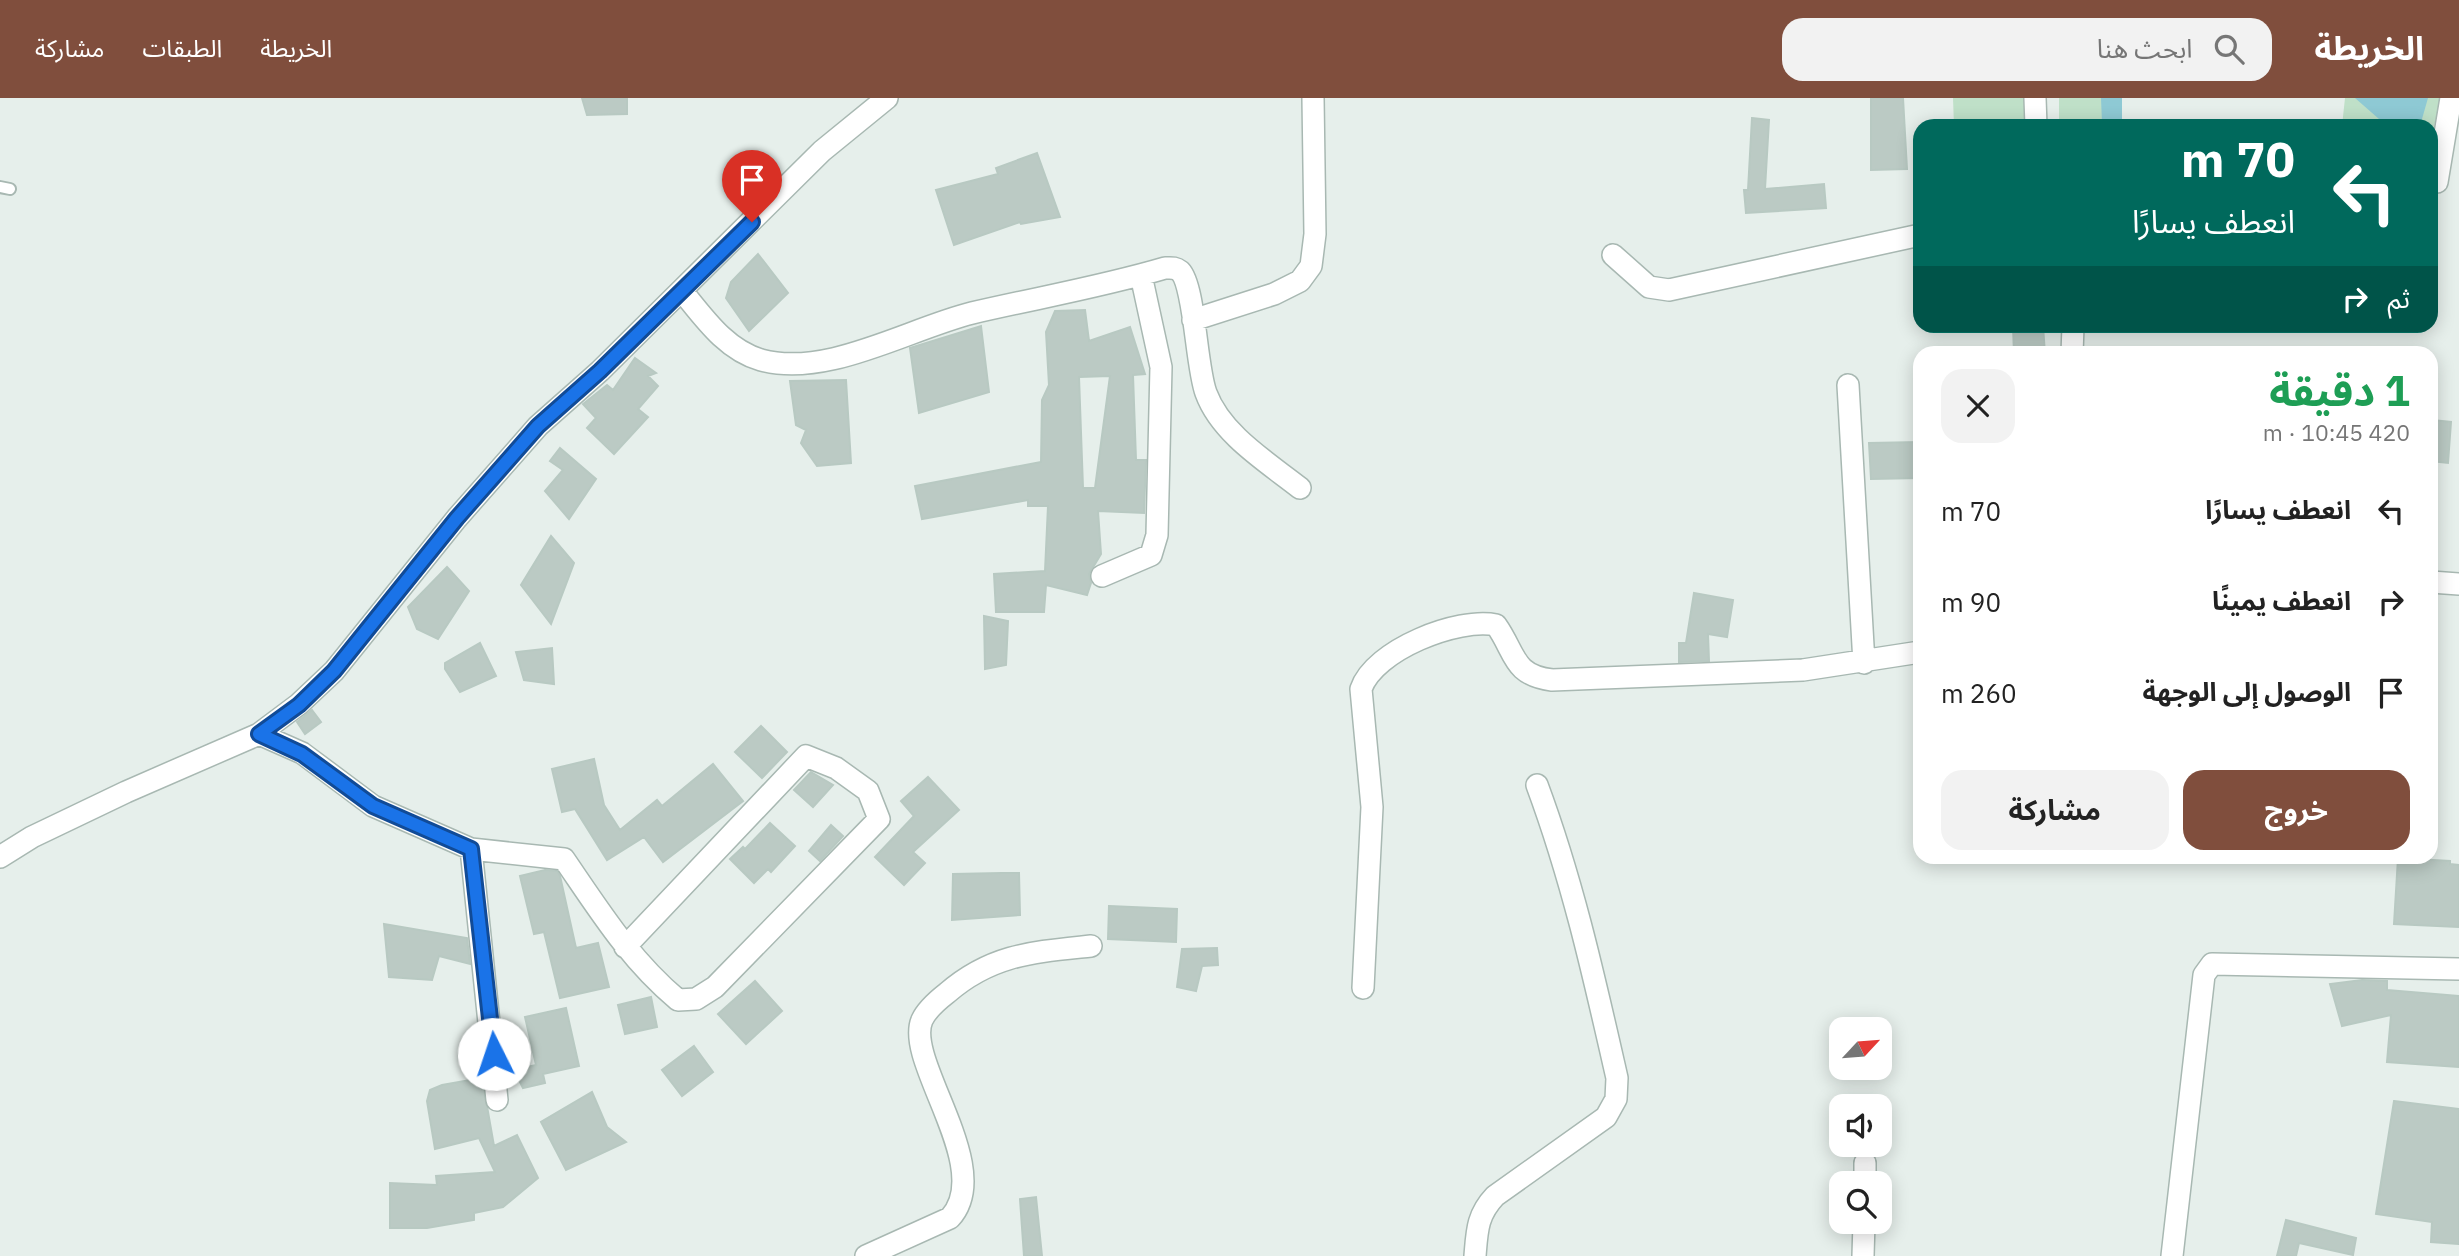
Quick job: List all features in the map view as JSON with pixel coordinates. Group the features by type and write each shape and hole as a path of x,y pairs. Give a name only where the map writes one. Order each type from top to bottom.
{"street":[{"path":"0,858 32,837 126,792 259,734 299,705 334,671 457,518 538,426 682,291 822,151 887,98"},
{"path":"1193,320 1274,294 1300,281 1311,266 1315,234 1313,98"},
{"path":"2035,98 2036,119"},
{"path":"2442,182 2451,98"},
{"path":"1613,255 1649,287 1669,290 1913,237"},
{"path":"682,291 720,337 760,360 807,365 972,313 1082,291 1165,268 1175,268 1182,273 1188,289 1206,393 1220,419 1257,455 1300,488"},
{"path":"1102,576 1151,555 1157,535 1161,367 1141,275"},
{"path":"1848,385 1864,663"},
{"path":"2438,582 2459,584"},
{"path":"1363,988 1372,807 1361,689 1366,675 1378,663 1434,633 1486,623 1496,625 1522,670 1535,678 1552,680 1803,670 1864,663 1913,653"},
{"path":"259,734 302,754 373,806 471,849 564,859 625,947 654,981 678,1000 695,999 715,987 879,819 868,791 836,768 806,756 625,947"},
{"path":"1475,1256 1477,1224 1482,1209 1495,1196 1606,1118 1616,1099 1617,1078 1586,939 1565,862 1537,785"},
{"path":"471,849 497,1100"},
{"path":"866,1256 950,1218 959,1208 963,1196 963,1176 947,1111 919,1037 922,1021 933,1004 983,966 1023,953 1091,946"},
{"path":"2172,1256 2204,975 2211,964 2459,969"},
{"path":"1863,1256 1864,1234"}],"green space":[{"path":"1953,98 2030,98 2030,119 1954,119"},
{"path":"2059,98 2122,98 2122,119 2059,119"},
{"path":"2345,98 2441,98 2436,119 2343,119"}],"water":[{"path":"2101,98 2122,98 2122,119 2102,119"},
{"path":"2355,98 2428,98 2422,119 2379,119"}],"building":[{"path":"582,98 627,98 627,114 587,115"},
{"path":"1871,98 1903,98 1907,169 1871,170"},
{"path":"1752,118 1769,120 1765,189 1824,184 1826,208 1746,213 1744,190 1748,190"},
{"path":"1037,153 1060,217 1021,224 1020,222 954,245 936,190 998,174 996,168"},
{"path":"758,254 788,293 749,331 726,298 731,282"},
{"path":"1085,310 1089,341 1130,327 1145,374 1133,375 1136,460 1146,460 1144,513 1098,511 1101,554 1089,574 1091,583 1087,595 1046,585 1044,612 996,612 994,574 1045,571 1048,506 1028,506 1028,500 922,519 915,486 1041,462 1042,400 1049,385 1046,332 1055,311","holes":["1110,376 1095,488 1083,488 1079,377"]},
{"path":"981,326 989,392 919,413 910,348"},
{"path":"2013,333 2044,333 2044,346 2014,346"},
{"path":"635,358 656,373 648,376 658,386 638,409 648,417 614,454 587,428 596,418 583,404 607,385 613,390"},
{"path":"846,380 851,463 817,466 801,443 806,430 796,425 790,381"},
{"path":"2438,421 2451,422 2448,463 2438,462"},
{"path":"1913,442 1913,478 1871,479 1869,443"},
{"path":"560,448 596,479 569,519 545,491 563,470 550,461"},
{"path":"551,536 574,563 551,624 521,585"},
{"path":"447,567 469,591 438,639 417,629 408,607"},
{"path":"1694,593 1733,600 1727,637 1708,634 1709,661 1679,662 1679,643 1686,643"},
{"path":"984,616 1008,621 1006,665 985,669"},
{"path":"480,643 496,676 460,692 445,669 445,663"},
{"path":"552,648 554,684 524,680 516,652"},
{"path":"312,710 321,722 305,734 297,722"},
{"path":"761,726 787,752 762,778 735,752"},
{"path":"594,759 604,805 620,830 657,800 662,806 713,764 743,801 663,862 644,837 607,860 575,809 562,812 552,769"},
{"path":"811,772 833,785 813,807 794,790"},
{"path":"928,777 959,810 913,852 925,863 904,885 875,857 914,816 901,801"},
{"path":"770,823 795,846 771,872 768,869 754,883 730,859 743,847 745,849"},
{"path":"831,825 843,836 820,861 809,851"},
{"path":"2438,860 2459,865 2459,927 2394,924 2398,864 2438,864"},
{"path":"545,870 557,871 560,876 576,948 598,943 609,987 560,998 544,932 534,934 520,876"},
{"path":"1019,873 1020,915 952,920 953,874"},
{"path":"1109,906 1177,909 1176,942 1108,939"},
{"path":"384,924 467,938 470,964 439,956 432,980 389,977"},
{"path":"1217,948 1218,965 1202,966 1196,991 1177,987 1182,949"},
{"path":"2362,980 2387,981 2387,990 2459,996 2459,1067 2387,1062 2391,1015 2342,1026 2330,984"},
{"path":"755,981 782,1011 746,1044 718,1014"},
{"path":"651,997 657,1027 625,1034 618,1005"},
{"path":"566,1008 579,1066 543,1074 545,1083 523,1088 514,1070 536,1065 525,1017"},
{"path":"694,1046 713,1072 682,1096 662,1070"},
{"path":"482,1078 494,1146 517,1135 538,1178 503,1207 474,1213 474,1220 427,1228 390,1228 390,1183 437,1185 436,1176 495,1172 479,1138 435,1149 427,1101 430,1090 442,1085"},
{"path":"592,1092 607,1127 626,1142 566,1170 541,1122"},
{"path":"2394,1101 2459,1109 2459,1244 2431,1242 2432,1222 2376,1214"},
{"path":"1036,1197 1042,1256 1024,1256 1020,1199"},
{"path":"2286,1220 2356,1238 2353,1255 2299,1243 2296,1256 2277,1256"}],"route":[{"path":"494,1054 471,849 373,806 302,754 259,734 299,705 334,671 457,518 538,426 600,371 752,222"}]}
